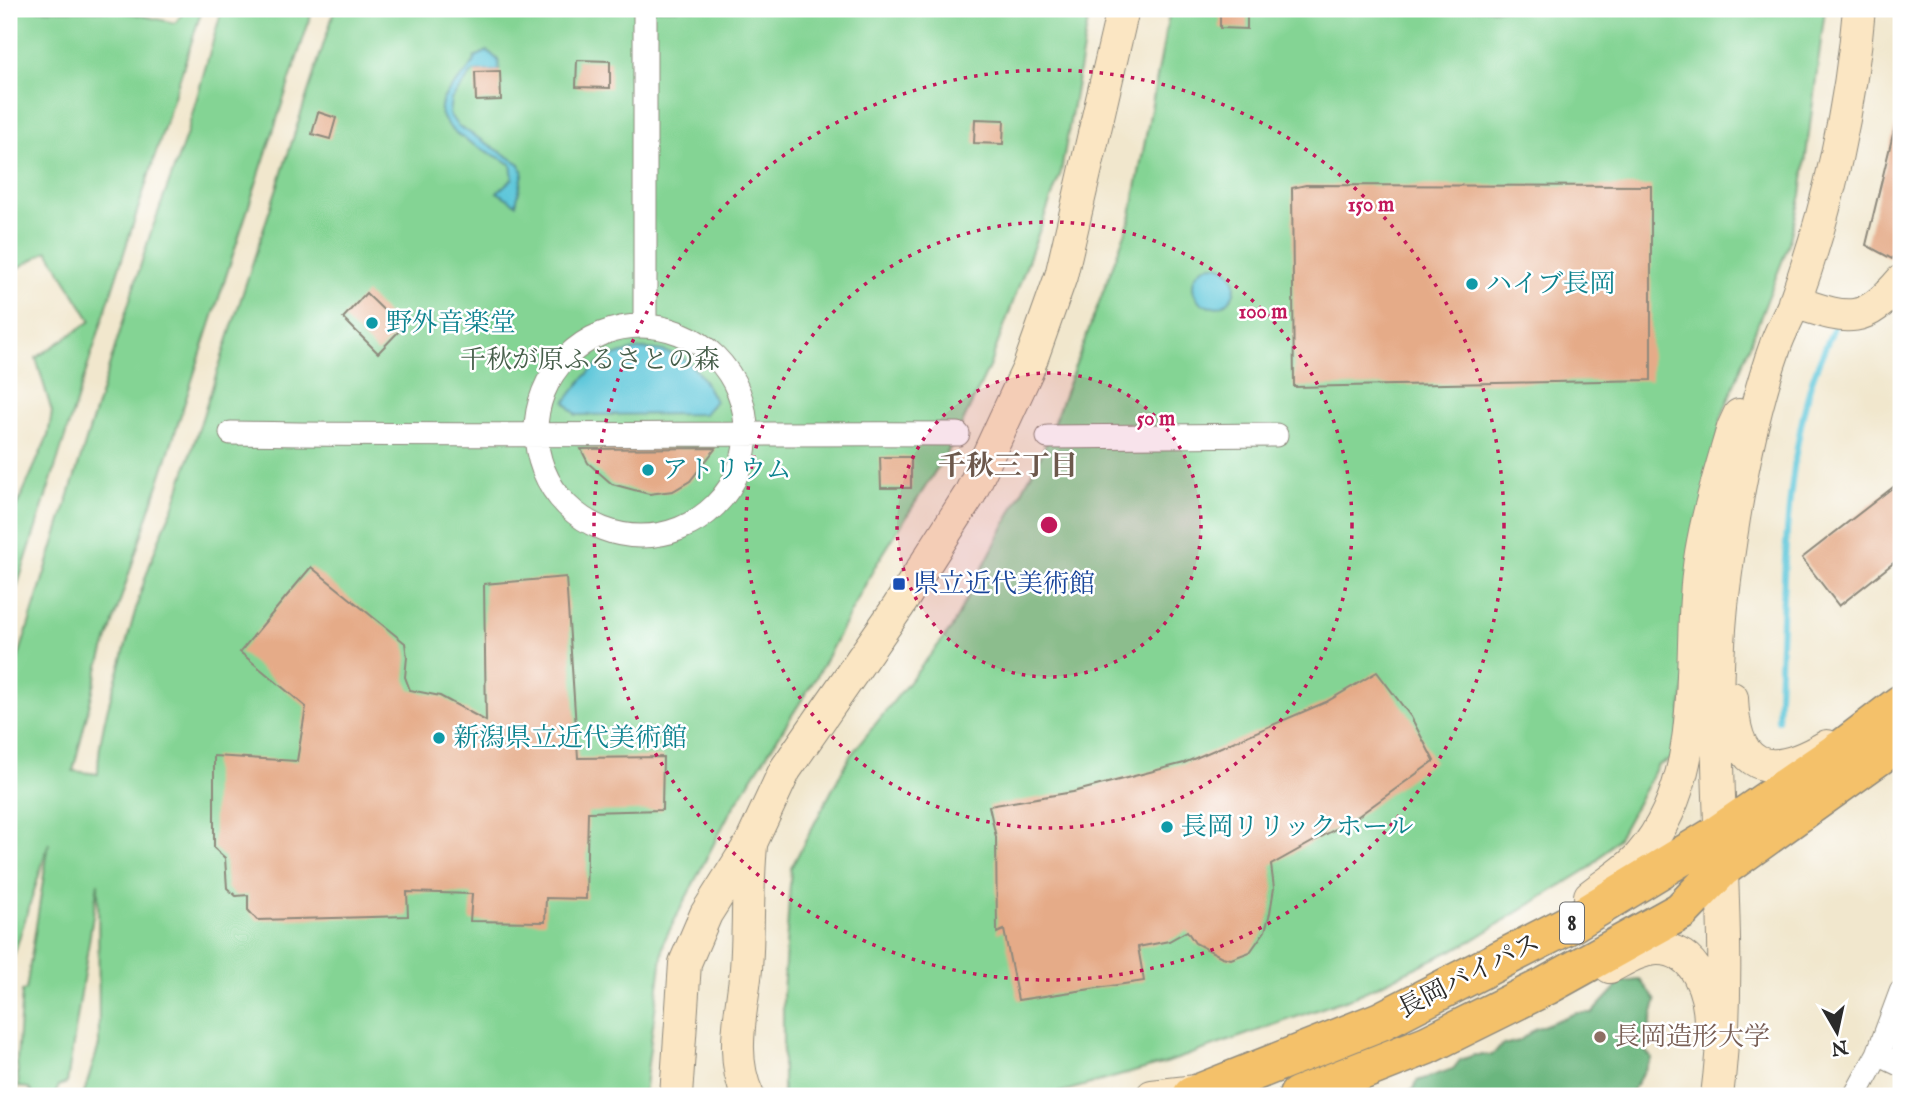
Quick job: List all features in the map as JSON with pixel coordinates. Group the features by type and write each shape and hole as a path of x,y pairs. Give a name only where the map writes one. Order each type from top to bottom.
{"highway":[{"name":"長岡バイパス","path":"1298,1096 1427,1045 1546,986 1681,911 1721,850 1831,757 1901,703"},
{"name":"長岡バイパス","path":"1203,1093 1381,1021 1721,850 1901,740"}],"street":[{"path":"645,9 645,325"},
{"path":"676,1096 685,963 706,914 752,841 785,770 898,607 970,494 1040,339 1060,276 1123,9"},
{"path":"1513,953 1639,857 1676,798 1687,743 1700,554 1732,428 1775,347 1794,302 1838,150 1859,9"},
{"path":"1794,302 1841,317 1858,316 1874,307 1901,281"},
{"path":"645,325 669,329 718,358 733,379 742,399 748,433 744,463 732,487 713,508 691,523 666,532 638,535 599,526 565,504 550,485 539,459 535,433 537,407 548,383 574,348 594,335 645,325"},
{"path":"1717,1096 1724,1021 1726,946 1715,703 1718,644 1725,579 1754,422 1775,347"},
{"path":"1754,422 1755,486 1737,615 1732,693 1737,738 1745,754 1759,764 1776,766 1796,761 1901,703"},
{"path":"231,433 417,436 535,433 958,434"},
{"path":"1048,437 1276,435"},
{"path":"748,1096 738,1062 737,1040 746,970 746,889 752,841"},
{"path":"1427,1045 1479,1034 1638,953 1657,949 1684,959 1699,975 1706,988 1710,1033 1705,1096"},
{"path":"1855,1096 1878,1054 1901,992"},
{"path":"1878,1054 1901,1065"},
{"path":"1152,1096 1203,1093"}],"green space":[{"path":"9,9 121,11 175,23 186,9 202,9 9,612 9,524 48,436 52,412 36,358 91,321 48,251 9,273"},
{"name":"千秋が原ふるさとの森","path":"222,9 313,9 99,666 73,771 98,774 105,718 143,584 173,508 335,9 1090,9 1061,172 989,367 953,443 874,568 817,676 729,814 664,941 644,1094 641,1096 83,1096 99,1045 98,883 67,1083 59,1086 54,1096 35,1096 28,1088 19,1087 17,1060 22,991 26,990 49,843 9,971 9,688 150,235 186,136"},
{"path":"1170,9 1825,9 1801,195 1788,246 1721,419 1675,758 1658,765 1618,838 1591,867 1471,941 1356,996 1166,1063 1047,1096 783,1096 783,994 791,868 850,756 951,629 1043,451 1130,220"},
{"name":"長岡造形大学","path":"1640,980 1656,1001 1644,1050 1652,1058 1629,1096 1399,1096 1414,1089 1417,1081 1453,1069 1460,1060 1474,1055 1491,1055 1503,1045 1519,1041 1535,1029 1576,1013 1592,1013 1621,982"}],"water":[{"path":"488,51 498,60 500,71 473,72 451,100 449,114 457,125 520,164 523,174 516,204 497,192 513,178 511,164 459,135 448,126 442,115 441,104 449,91 468,71 475,57"},
{"path":"1214,265 1229,271 1235,286 1229,301 1214,307 1199,301 1193,286 1199,271"},
{"path":"642,349 679,356 695,369 715,401 704,414 576,415 565,402 597,365 615,355"}],"building":[{"path":"1220,9 1247,9 1247,29 1220,28"},
{"path":"577,60 610,61 610,88 576,87"},
{"path":"500,71 501,100 476,101 475,72"},
{"path":"318,112 336,118 330,139 312,134"},
{"path":"975,119 1004,120 1003,144 974,143"},
{"path":"1895,126 1901,126 1901,247 1892,259 1866,245"},
{"name":"ハイブ長岡","path":"1306,185 1651,186 1651,380 1294,387 1292,188"},
{"name":"野外音楽堂","path":"366,293 402,328 378,353 343,318"},
{"name":"アトリウム","path":"716,448 690,481 673,491 649,494 612,484 588,463 581,449"},
{"path":"880,457 911,457 911,488 881,488"},
{"path":"1901,481 1901,557 1839,606 1802,558"},
{"name":"新潟県立近代美術館","path":"311,567 405,643 405,677 410,690 440,696 486,721 484,584 566,577 578,758 663,757 662,810 588,812 586,899 546,898 545,922 470,921 472,894 407,892 408,916 257,920 248,910 248,895 236,896 227,888 225,858 214,848 214,756 297,761 306,707 240,652"},
{"name":"長岡リリックホール","path":"1377,672 1411,717 1434,761 1357,817 1271,865 1274,888 1270,913 1265,931 1250,952 1231,959 1222,957 1195,943 1187,931 1169,941 1138,947 1144,981 1018,1000 1004,930 997,933 996,837 989,806 1073,792 1184,763 1326,702"}],"waterway":[{"path":"1778,720 1783,594 1794,464 1811,384 1835,325"}],"place":[{"name":"ハイブ長岡","path":"1472,284"},
{"name":"野外音楽堂","path":"372,323"},
{"name":"アトリウム","path":"648,470"},
{"name":"県立近代美術館","path":"899,584"},
{"name":"新潟県立近代美術館","path":"439,738"},
{"name":"長岡リリックホール","path":"1167,827"},
{"name":"長岡造形大学","path":"1600,1037"}],"district":[{"name":"千秋三丁目","path":"1008,467"}]}
